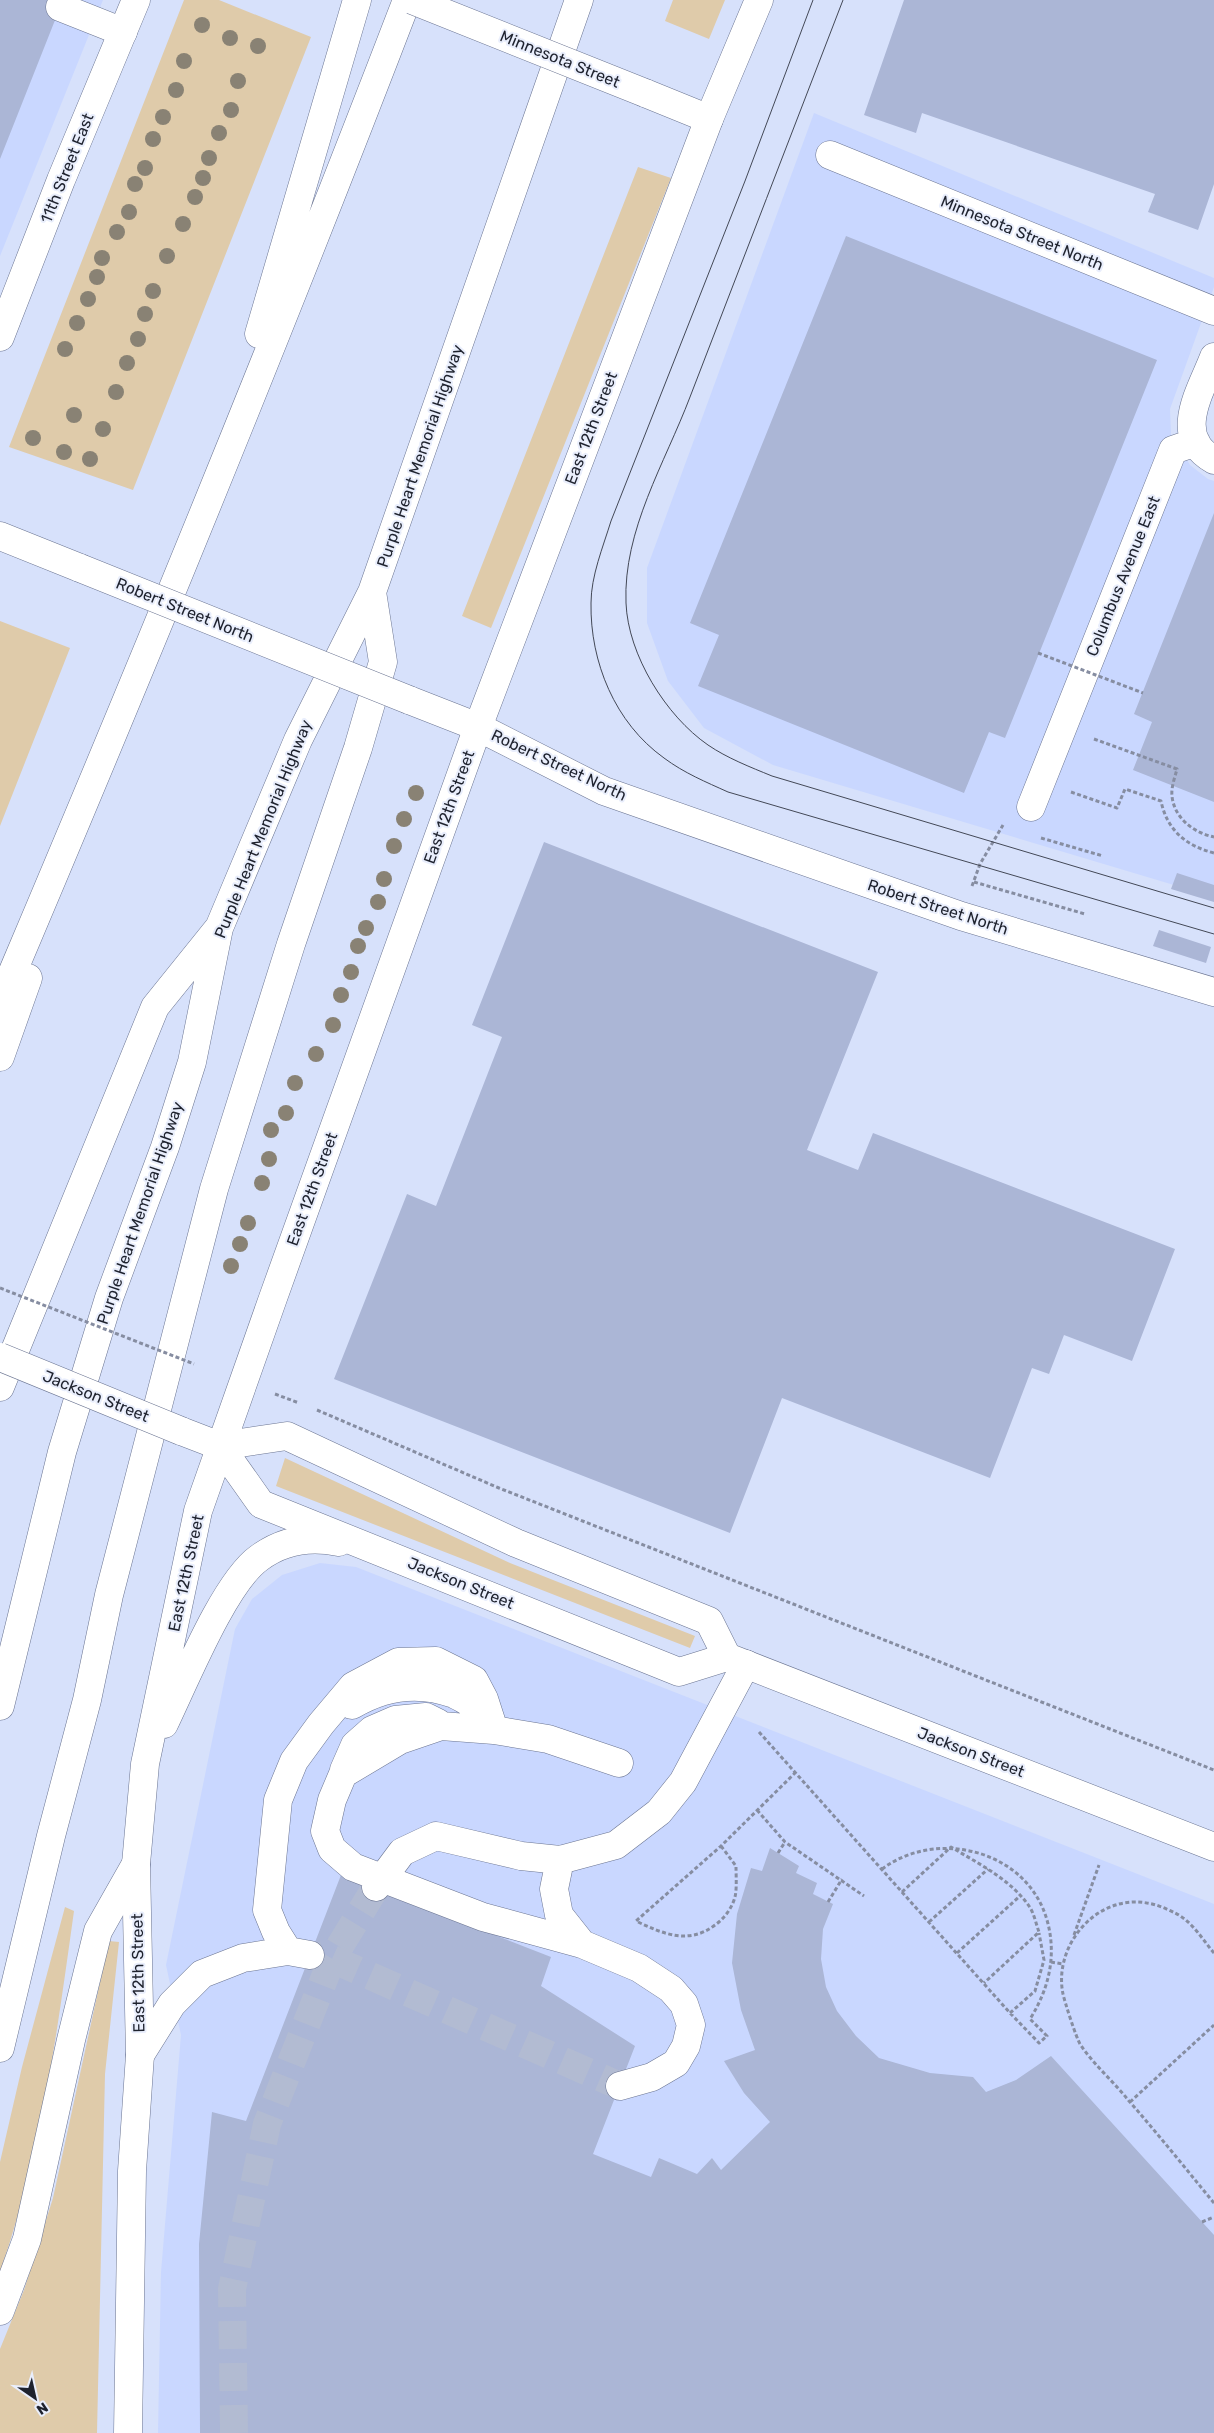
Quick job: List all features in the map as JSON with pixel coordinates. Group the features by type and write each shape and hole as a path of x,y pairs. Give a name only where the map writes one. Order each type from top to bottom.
{"main road":[{"name":"11th Street East","path":"0,337 61,180 136,0"},
{"path":"215,482 357,0"},
{"path":"333,192 407,0"},
{"path":"0,1002 111,740 333,192 413,0"},
{"name":"Minnesota Street","path":"413,0 709,119"},
{"name":"Purple Heart Memorial Highway","path":"0,1706 62,1452 109,1298 165,1147 192,1062 219,928 298,740 372,592 579,0"},
{"name":"East 12th Street","path":"128,2433 132,2172 140,2055 136,1864 145,1764 198,1511 478,726 709,119 759,0"},
{"path":"60,7 123,32"},
{"name":"Minnesota Street North","path":"830,155 1214,311"},
{"name":"Columbus Avenue East","path":"1205,451 1190,429 1192,414 1214,358"},
{"name":"Columbus Avenue East","path":"1031,807 1173,450 1205,451"},
{"name":"Robert Street North","path":"0,536 478,726 604,791 961,916 1214,992"},
{"path":"0,2048 51,1836 87,1700 116,1567 212,1198 291,944 358,748 383,662 372,592"},
{"path":"0,1057 111,740"},
{"path":"0,1386 155,1007 219,928"},
{"name":"Jackson Street","path":"0,1357 220,1446 287,1436 516,1542 709,1621 737,1661"},
{"name":"Jackson Street","path":"220,1446 261,1504 394,1555 679,1672 737,1661 1214,1847"},
{"path":"145,1764 219,1611 237,1582 258,1558 290,1541 319,1538 394,1555"},
{"path":"378,1883 402,1852 436,1836 521,1856 560,1860 616,1845 660,1812 683,1782 737,1661"},
{"path":"140,2055 172,2004 202,1974 244,1958 299,1953 276,1932 268,1910 278,1800 294,1761 321,1724 366,1697 398,1686 426,1687 454,1694 491,1722 619,1763"},
{"path":"491,1722 441,1726 426,1717 394,1720 372,1730 355,1745 332,1800 326,1831 332,1850 353,1867 378,1883 483,1917 582,1944 639,1968 671,1989 684,2004 691,2025 686,2046 676,2063 652,2077 620,2086"},
{"path":"560,1860 554,1890 559,1915 582,1944"},
{"path":"0,2311 27,2240 71,2040 98,1931 136,1864"}],"path":[{"path":"1038,653 1143,693"},
{"path":"1063,728 1177,768 1172,796 1178,811 1186,824 1201,835 1214,837"},
{"path":"1042,782 1117,808 1125,789 1161,800 1164,814 1182,840 1197,848 1214,853"},
{"path":"961,916 980,864 1013,807 1031,807 1041,839 1104,856"},
{"path":"974,882 1085,914"},
{"path":"0,1288 194,1364"},
{"path":"243,1382 299,1403 499,1488 1214,1770"},
{"path":"759,1732 1010,2013 1039,2043 1047,2036 1030,2019 1043,1996 1051,1962 1048,1921 1037,1896 1030,1888 1011,1870 991,1858 974,1851 952,1847 918,1851 892,1862 882,1869"},
{"path":"721,1846 736,1866 734,1897 724,1919 705,1933 684,1937 662,1933 636,1921 721,1846 795,1772"},
{"path":"757,1810 785,1842 842,1879 864,1896"},
{"path":"778,1853 785,1842"},
{"path":"952,1847 1003,1879 1030,1908 1039,1932 1044,1960 1035,1991 1010,2013"},
{"path":"902,1892 952,1847"},
{"path":"1098,1865 1063,1964 1063,1994 1079,2043 1214,2203"},
{"path":"929,1922 988,1869"},
{"path":"828,1902 842,1879"},
{"path":"957,1953 1020,1896"},
{"path":"1072,1938 1081,1927 1101,1912 1118,1905 1145,1902 1176,1913 1184,1919 1214,1953"},
{"path":"984,1983 1039,1932"},
{"path":"1051,1962 1063,1964"},
{"path":"1130,2102 1214,2025"},
{"path":"1202,2222 1214,2217"}],"shaded area":[{"path":"0,0 103,0 0,256"},
{"path":"184,0 219,0 311,37 133,490 9,447"},
{"path":"673,0 725,0 709,39 665,21"},
{"path":"814,113 1214,278 1214,287 1170,409 1171,435 1190,465 1208,479 1214,481 1214,897 773,765 704,728 668,681 647,623 647,568"},
{"path":"638,167 671,178 491,628 462,616"},
{"path":"0,621 70,648 0,826"},
{"path":"285,1458 510,1563 695,1636 690,1648 276,1486"},
{"path":"320,1563 356,1567 1214,1904 1214,2433 158,2433 161,2272 181,2035 166,1965 235,1629 252,1599 282,1575"},
{"path":"65,1907 74,1911 46,2093 26,2183 0,2272 0,2162 22,2067"},
{"path":"109,1941 119,1942 105,2074 97,2433 0,2433 0,2349 24,2290 53,2198"}],"building":[{"path":"0,0 63,0 0,159"},
{"path":"904,0 1214,0 1214,184 1198,230 1148,212 1155,194 922,113 916,133 864,115"},
{"path":"846,236 1157,360 1005,738 989,732 964,793 698,686 719,635 690,623"},
{"path":"1214,513 1214,802 1133,770 1152,722 1134,714"},
{"path":"544,842 878,972 807,1150 858,1170 873,1133 1175,1249 1132,1361 1064,1335 1049,1374 1032,1368 990,1478 782,1398 730,1533 334,1379 407,1194 436,1206 502,1037 472,1025"},
{"path":"1177,873 1214,885 1214,902 1171,889"},
{"path":"1159,930 1211,947 1206,963 1153,946"},
{"path":"770,1848 799,1866 796,1873 817,1883 813,1894 833,1904 823,1929 821,1959 826,1987 837,2011 856,2036 879,2058 930,2073 973,2077 986,2092 1016,2080 1051,2056 1214,2235 1214,2433 200,2433 199,2244 212,2112 246,2121 341,1875 551,1957 541,1986 635,2046 593,2154 651,2177 659,2158 697,2174 712,2158 721,2170 770,2122 744,2093 724,2061 755,2050 741,2010 732,1963 737,1914 751,1868 762,1871"}],"tunnel":[{"path":"376,1887 332,1959 620,2086"},
{"path":"234,2433 232,2289 267,2124 332,1959 310,1955"}],"tram line":[{"path":"813,0 745,181 611,521 598,562 593,582 591,603 592,625 595,647 609,690 619,709 647,744 679,768 728,792 1214,934"},
{"path":"843,0 690,397 638,523 631,549 626,603 628,623 642,663 664,701 692,733 715,750 747,766 772,776 1214,908"}]}
